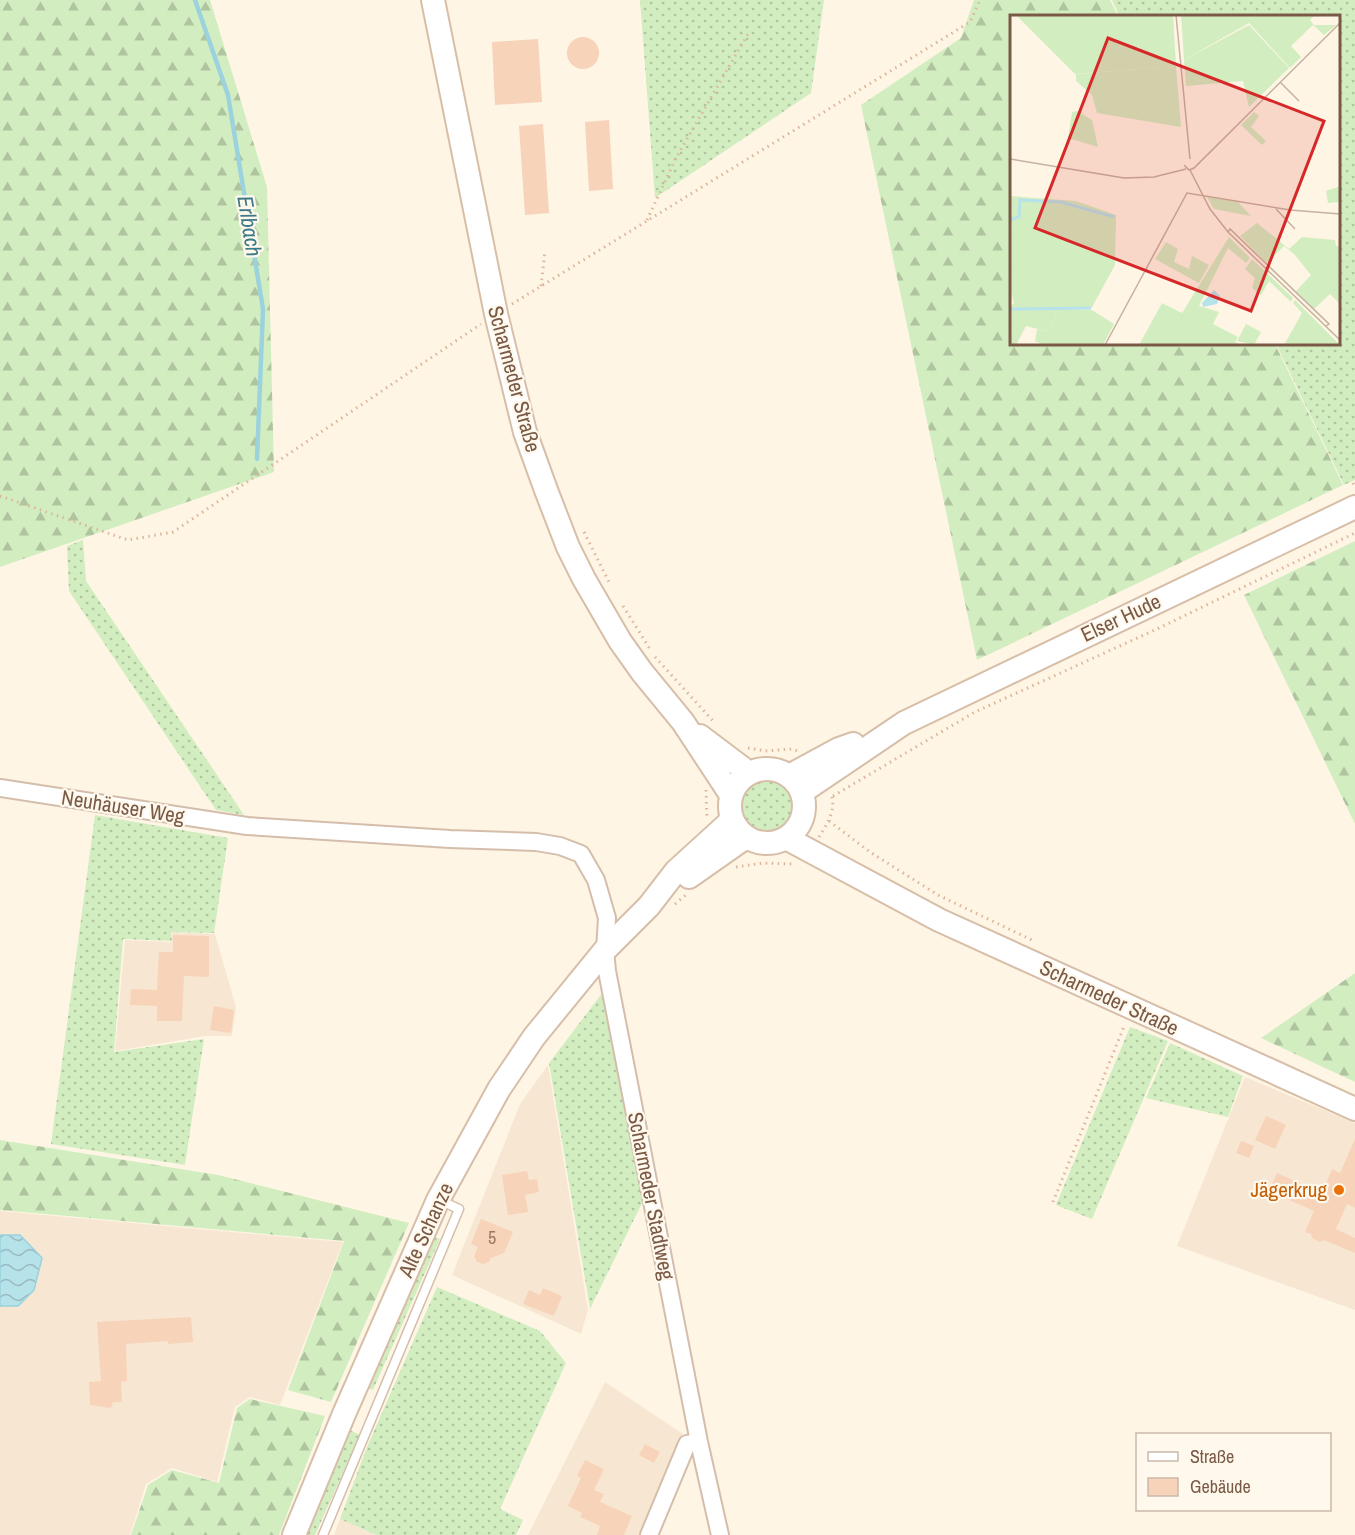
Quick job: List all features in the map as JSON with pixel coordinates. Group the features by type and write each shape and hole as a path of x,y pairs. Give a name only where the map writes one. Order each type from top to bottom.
{"street":[{"name":"Scharmeder Straße","path":"433,0 496,314 525,432 568,547 620,641 683,722 731,795"},
{"name":"Elser Hude","path":"795,784 839,749 889,731 964,692 1355,507"},
{"name":"Scharmeder Straße","path":"683,722 749,772"},
{"path":"774,769 795,784 804,812 793,830 770,843 761,843 739,829 729,812 731,795 738,782 749,772 774,769"},
{"name":"Neuhäuser Weg","path":"0,788 247,826 536,842 560,846 581,854 596,880 607,918 605,950"},
{"name":"Alte Schanze","path":"294,1535 344,1414 438,1200 498,1089 534,1037 605,950 649,906 739,829"},
{"name":"Scharmeder Straße","path":"793,830 867,880 939,920 1355,1109"},
{"name":"Scharmeder Stadtweg","path":"605,950 607,971 699,1442 720,1535"},
{"path":"650,1535 687,1444 699,1442"}],"lane":[{"path":"324,1535 459,1209 438,1200"}],"path":[{"path":"0,496 128,540 173,532 496,314 970,22 980,0"},
{"path":"646,221 676,158 749,32"},
{"path":"541,286 545,251"},
{"path":"580,525 609,583"},
{"path":"1035,942 938,894 870,852 829,821 833,796 975,712 1355,533"},
{"path":"620,601 654,655 703,713 718,727"},
{"path":"741,747 765,751 792,749 799,751"},
{"path":"731,868 741,867"},
{"path":"674,905 692,890"},
{"path":"1053,1202 1132,1009"}],"shaded area":[{"path":"172,932 215,934 236,1007 232,1036 205,1036 115,1051 125,940 172,942"},
{"path":"548,1065 588,1310 581,1334 452,1275 520,1104"},
{"path":"1245,1077 1355,1123 1355,1310 1177,1246"},
{"path":"0,1211 343,1242 280,1405 250,1397 235,1407 217,1482 172,1468 146,1484 130,1535 0,1535"},
{"path":"605,1382 683,1434 640,1535 528,1535"},
{"path":"340,1519 375,1535 334,1535"}],"green space":[{"path":"0,0 210,0 267,187 274,472 0,567"},
{"path":"640,0 824,0 811,93 655,198"},
{"path":"974,0 1110,0 1118,15 1010,15 1010,345 1275,345 1343,485 977,660 861,105 961,38"},
{"path":"1112,0 1355,0 1355,480 1344,485 1276,345 1340,345 1340,15 1119,15"},
{"path":"83,540 86,581 244,815 216,810 69,591 67,546"},
{"path":"1355,541 1355,824 1244,595"},
{"path":"761,779 771,779 781,783 789,791 793,806 789,821 781,829 771,833 761,833 751,829 743,821 739,811 739,801 743,791 751,783"},
{"path":"95,815 228,838 214,933 171,932 172,941 123,939 114,1052 204,1039 185,1165 51,1144"},
{"path":"1355,973 1355,1082 1261,1038"},
{"path":"603,992 646,1195 590,1309 549,1063"},
{"path":"1130,1027 1168,1041 1092,1219 1056,1205"},
{"path":"1170,1043 1243,1076 1228,1117 1146,1098"},
{"path":"0,1140 218,1175 409,1223 331,1402 288,1390 344,1241 0,1210"},
{"path":"435,1237 440,1239 373,1390 368,1388"},
{"path":"437,1287 540,1331 566,1363 500,1509 523,1520 516,1535 376,1535 340,1519 367,1447"},
{"path":"250,1399 325,1416 279,1535 131,1535 148,1485 172,1470 219,1483 237,1408"},
{"path":"350,1430 360,1435 315,1535 303,1535"}],"water":[{"path":"0,1235 20,1235 42,1258 34,1290 18,1306 0,1306"}],"building":[{"path":"583,37 595,41 599,53 595,65 583,69 571,65 567,53 571,41"},
{"path":"538,39 542,102 495,105 492,42"},
{"path":"609,120 613,189 589,191 585,122"},
{"path":"543,124 549,213 525,215 519,126"},
{"path":"173,935 209,936 209,977 184,976 182,1021 157,1021 157,1006 130,1005 131,989 157,990 159,952 173,952"},
{"path":"214,1006 234,1010 231,1033 210,1030"},
{"path":"1266,1116 1286,1125 1275,1149 1255,1140"},
{"name":"Jägerkrug","path":"1355,1139 1355,1208 1347,1204 1336,1229 1355,1238 1355,1253 1324,1240 1320,1242 1312,1238 1311,1234 1305,1232 1314,1211 1269,1191 1277,1173 1322,1193 1332,1169 1340,1173"},
{"path":"1241,1141 1254,1146 1249,1158 1236,1153"},
{"path":"527,1171 529,1180 537,1179 539,1192 525,1195 528,1212 508,1215 502,1175"},
{"path":"481,1219 513,1232 504,1253 483,1264 477,1262 474,1256 478,1247 471,1244"},
{"path":"543,1288 562,1296 554,1316 523,1304 529,1290 540,1295"},
{"path":"191,1317 193,1342 126,1344 127,1381 121,1382 122,1402 113,1402 111,1408 90,1405 89,1382 101,1381 97,1322"},
{"path":"645,1444 660,1452 654,1463 639,1455"},
{"path":"585,1460 604,1469 594,1490 604,1494 600,1502 632,1516 624,1535 597,1535 600,1526 580,1517 582,1513 568,1506 581,1478 577,1476"}],"waterway":[{"name":"Erlbach","path":"195,0 228,95 263,309 257,459"}],"place":[{"name":"Jägerkrug","path":"1339,1190"}]}
